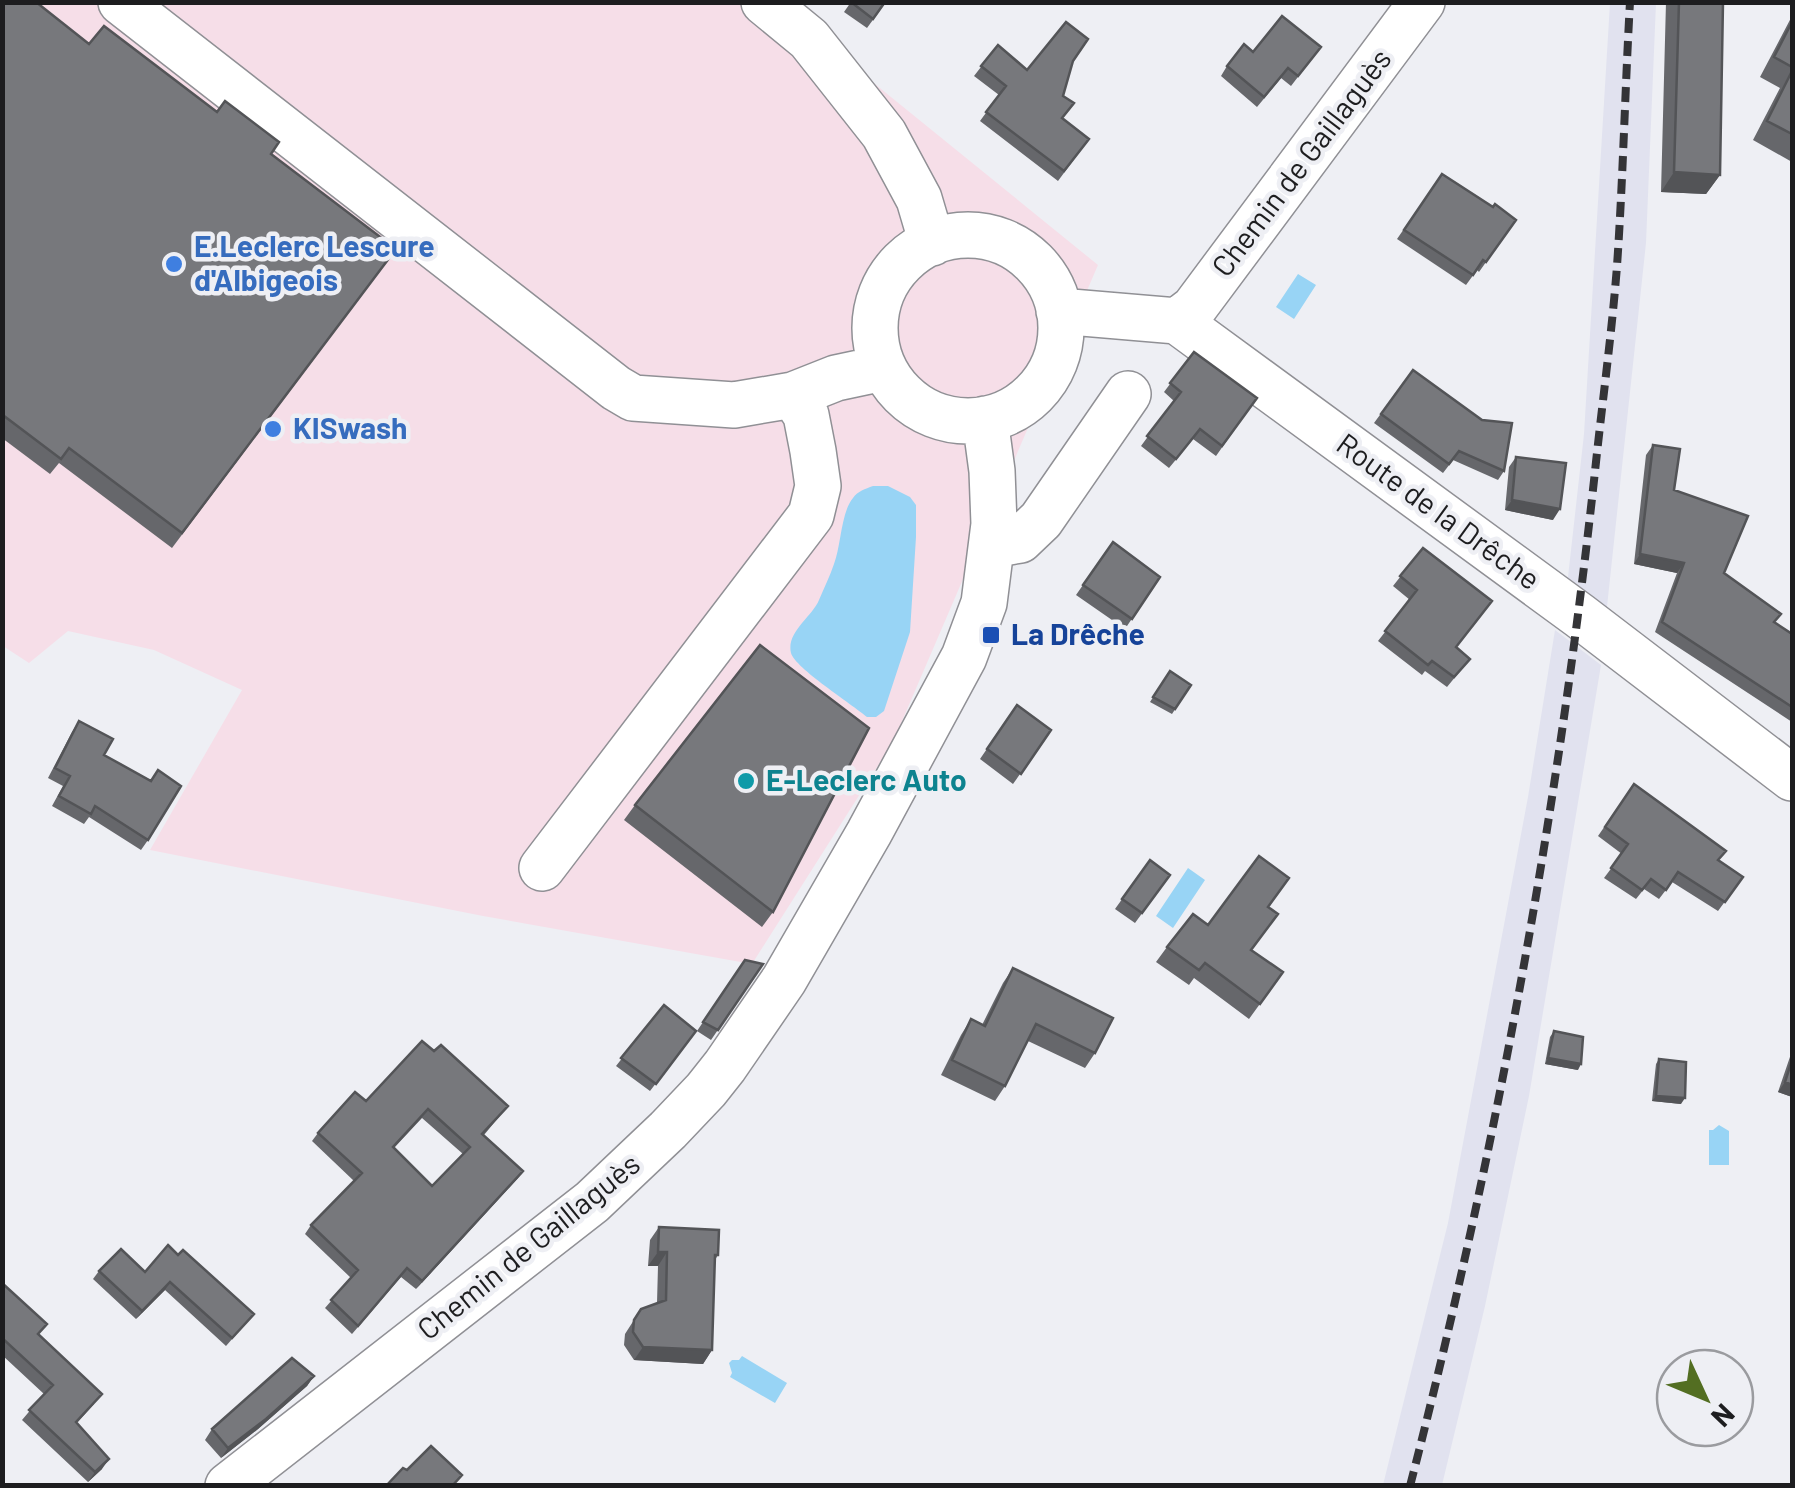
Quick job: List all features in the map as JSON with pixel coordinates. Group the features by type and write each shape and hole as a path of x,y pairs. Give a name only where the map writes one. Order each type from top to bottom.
{"street":[{"path":"121,2 633,398 734,406 793,395 836,378 884,368"},
{"path":"764,2 809,39 884,134 918,199 932,243"},
{"name":"Chemin de Gaillaguès","path":"1178,321 1194,308 1422,2"},
{"path":"949,237 1003,242 1034,263 1054,294 1059,311 1059,347 1044,380 1018,406 985,420 950,420 918,407 892,384 877,351 876,313 889,279 915,252 949,237"},
{"path":"1059,311 1178,321"},
{"name":"Route de la Drêche","path":"1178,321 1580,616 1792,778"},
{"path":"992,545 1020,540 1041,520 1128,394"},
{"path":"542,868 811,515 818,486 813,451 806,415 793,395"},
{"name":"Chemin de Gaillaguès","path":"228,1486 592,1202 706,1090 784,980 870,833 964,657 984,602 994,524 985,420"}],"shaded area":[{"path":"2,3 775,3 1098,265 893,742 752,964 150,850 242,690 154,650 68,631 29,663 3,646"},
{"path":"1610,3 1656,3 1646,243 1606,616 1567,586 1584,434"},
{"path":"1555,630 1601,665 1529,1096 1442,1485 1383,1485 1448,1223 1528,797"}],"water":[{"path":"1298,274 1316,285 1294,319 1276,307"},
{"path":"873,486 888,486 910,497 916,505 916,537 910,632 884,711 867,717 802,668 790,645 829,578 849,504 857,494"},
{"path":"1188,868 1205,880 1173,928 1156,916"},
{"path":"1719,1125 1729,1131 1729,1165 1709,1165 1709,1130"},
{"path":"742,1356 787,1383 775,1403 730,1377 729,1363"}],"building":[{"name":"E.Leclerc Lescure d'Albigeois","path":"2,2 36,2 89,44 104,26 217,112 225,101 279,142 271,154 396,249 182,533 69,448 61,459 2,418"},
{"path":"851,2 885,2 873,19"},
{"path":"1679,2 1723,2 1720,175 1674,172"},
{"path":"1282,16 1321,47 1298,76 1288,68 1264,97 1227,66 1244,44 1253,52"},
{"path":"1066,22 1088,39 1073,61 1063,96 1074,103 1062,118 1089,139 1064,171 986,112 1006,86 981,66 998,45 1027,70"},
{"path":"1792,22 1792,67 1774,57"},
{"path":"1792,71 1792,134 1767,121"},
{"path":"1442,174 1516,220 1473,275 1404,230"},
{"path":"1194,352 1257,398 1222,446 1200,429 1176,459 1147,436 1181,392 1170,383"},
{"path":"1413,370 1482,420 1512,423 1504,471 1459,451 1449,464 1381,414"},
{"path":"1653,445 1680,449 1674,490 1748,516 1724,573 1781,614 1774,622 1792,634 1792,707 1662,622 1684,563 1640,554"},
{"path":"1516,457 1566,463 1560,509 1512,500"},
{"path":"1113,542 1160,577 1132,619 1083,585"},
{"path":"1423,548 1492,601 1456,647 1470,659 1454,677 1432,661 1428,665 1385,631 1417,590 1400,576"},
{"name":"E-Leclerc Auto","path":"760,645 869,728 773,912 635,805"},
{"path":"1170,671 1191,685 1175,709 1153,697"},
{"path":"1017,705 1051,730 1021,774 987,749"},
{"path":"79,721 113,739 104,755 151,781 158,770 181,786 148,840 95,806 91,814 59,796 70,776 55,768"},
{"path":"1634,784 1726,851 1718,860 1743,877 1725,902 1678,872 1666,890 1651,879 1642,890 1611,868 1628,844 1605,827"},
{"path":"1259,856 1289,878 1268,907 1278,914 1251,950 1283,972 1260,1004 1205,963 1199,970 1167,947 1193,914 1208,925"},
{"path":"1150,860 1170,875 1142,913 1122,899"},
{"path":"745,960 763,964 718,1030 703,1022"},
{"path":"1013,968 1113,1018 1095,1053 1036,1024 1005,1086 952,1060 971,1019 985,1026"},
{"path":"664,1005 696,1031 656,1084 621,1058"},
{"path":"1554,1031 1583,1037 1581,1064 1548,1058"},
{"path":"422,1041 434,1051 441,1045 508,1106 482,1134 523,1171 422,1281 407,1268 358,1326 331,1300 358,1270 311,1225 362,1173 318,1133 355,1092 366,1101","holes":["428,1109 470,1147 432,1186 393,1147"]},
{"path":"1659,1059 1686,1062 1685,1098 1656,1096"},
{"path":"1792,1060 1792,1085 1785,1082"},
{"path":"659,1227 719,1230 712,1350 643,1347 633,1332 641,1309 666,1300 667,1252 658,1252"},
{"path":"168,1245 178,1255 183,1250 254,1314 232,1338 170,1282 142,1311 99,1271 121,1249 145,1272"},
{"path":"2,1283 47,1324 38,1334 102,1394 76,1422 109,1459 95,1472 29,1410 53,1385 2,1338"},
{"path":"292,1358 314,1376 228,1448 212,1429"},
{"path":"431,1446 462,1475 452,1486 386,1486 403,1468 407,1470"}],"railway":[{"path":"1410,1486 1497,1105 1564,720 1615,290 1630,2"}],"place":[{"name":"E.Leclerc Lescure d'Albigeois","path":"174,264"},
{"name":"KISwash","path":"273,429"},
{"name":"La Drêche","path":"991,635"},
{"name":"E-Leclerc Auto","path":"746,781"}]}
